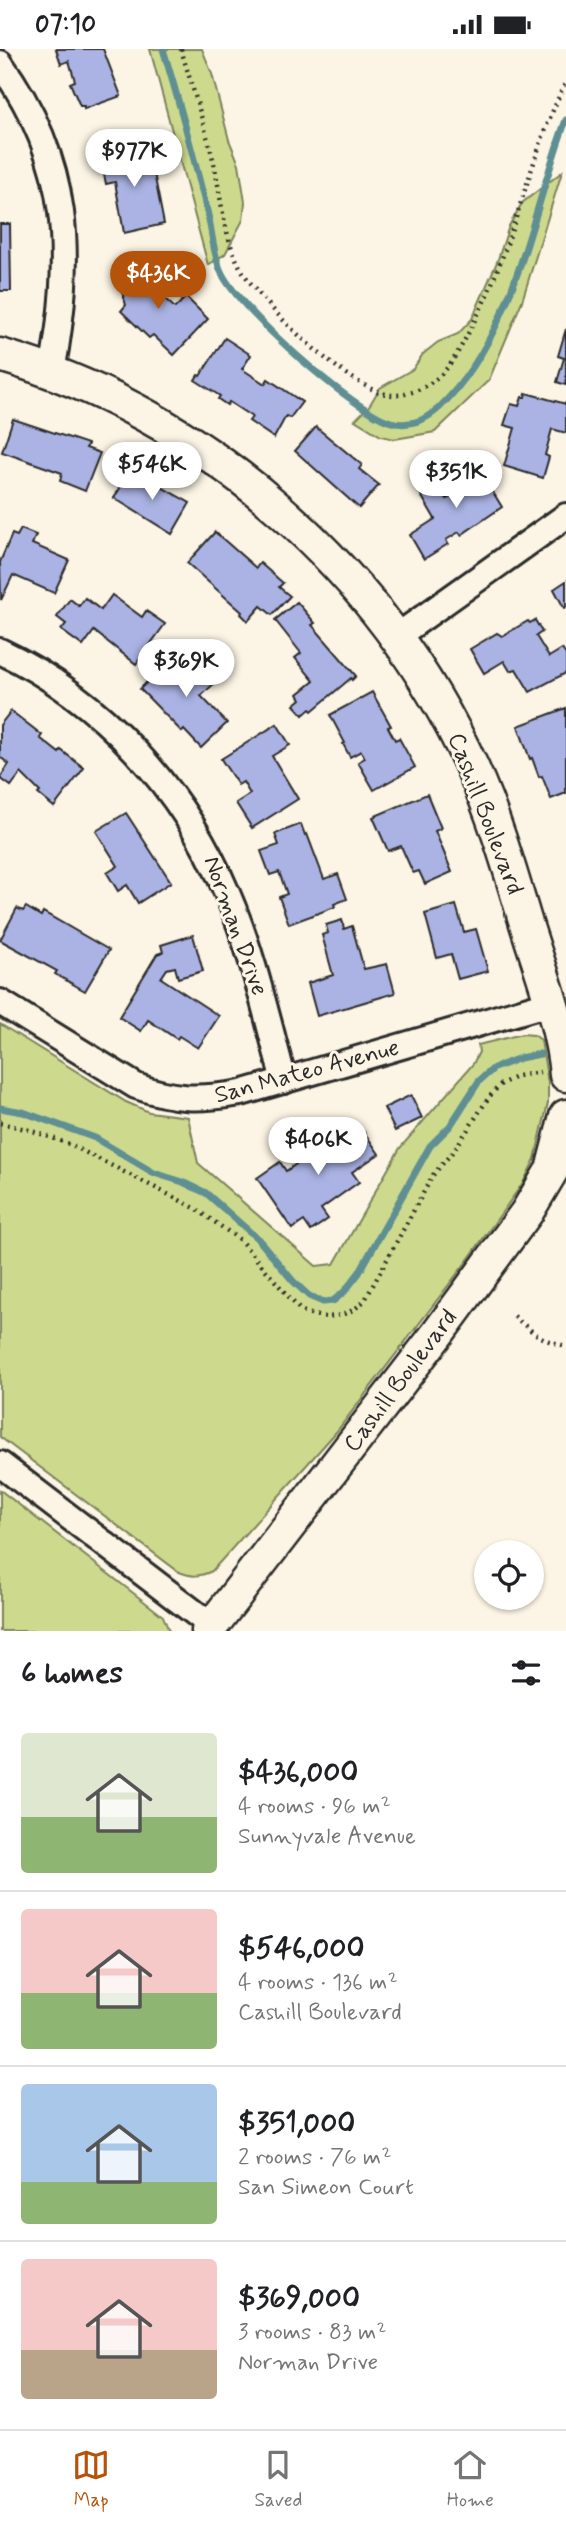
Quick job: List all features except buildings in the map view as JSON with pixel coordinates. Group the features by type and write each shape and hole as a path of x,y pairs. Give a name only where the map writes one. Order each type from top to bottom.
{"street":[{"path":"0,63 29,107 44,141 54,170 60,202 64,272 52,372"},
{"name":"Cashill Boulevard","path":"0,355 52,372 100,392 182,437 252,486 324,549 396,637 429,687 473,768 503,849 550,1003 566,1075"},
{"path":"396,637 566,516"},
{"name":"Norman Drive","path":"0,650 61,685 104,720 151,767 183,809 205,845 228,894 254,970 284,1081"},
{"name":"San Mateo Avenue","path":"0,1002 136,1086 161,1095 186,1099 241,1093 550,1003"},
{"name":"Cashill Boulevard","path":"210,1628 438,1333 527,1212 552,1170 566,1116"},
{"path":"0,1464 210,1628"}],"path":[{"path":"181,49 212,155 229,237 236,261 245,277 261,299 288,327 324,356 361,383 392,395 418,390 434,382 459,350 500,267 535,155 550,113 566,81"},
{"path":"0,1123 69,1144 195,1207 240,1240 300,1310 312,1316 343,1316 355,1310 365,1300 433,1175 455,1149 489,1097 501,1084 518,1076 565,1068"},
{"path":"514,1316 535,1335 550,1343 566,1346"}],"green space":[{"path":"150,49 202,49 212,74 229,140 239,164 245,202 243,220 225,254 208,265"},
{"path":"562,172 522,301 489,380 435,432 395,439 381,436 355,420 369,406 380,388 413,369 423,354 438,342 458,334 472,319 497,262 509,226 522,203"},
{"path":"0,1024 126,1102 149,1112 188,1117 198,1163 316,1266 334,1264 400,1148 473,1064 479,1052 478,1045 522,1034 534,1035 541,1040 548,1083 548,1103 535,1159 523,1183 337,1431 212,1571 207,1573 196,1576 179,1572 0,1437"},
{"path":"0,1490 163,1616 169,1631 0,1631"}],"waterway":[{"path":"163,49 196,167 220,269 247,307 296,355 350,399 391,422 404,424 417,421 439,408 465,378 486,345 518,272 566,120"},
{"path":"0,1108 23,1112 95,1138 154,1173 206,1193 259,1240 309,1296 323,1302 333,1301 359,1273 430,1146 450,1126 479,1081 494,1068 540,1054"}]}
